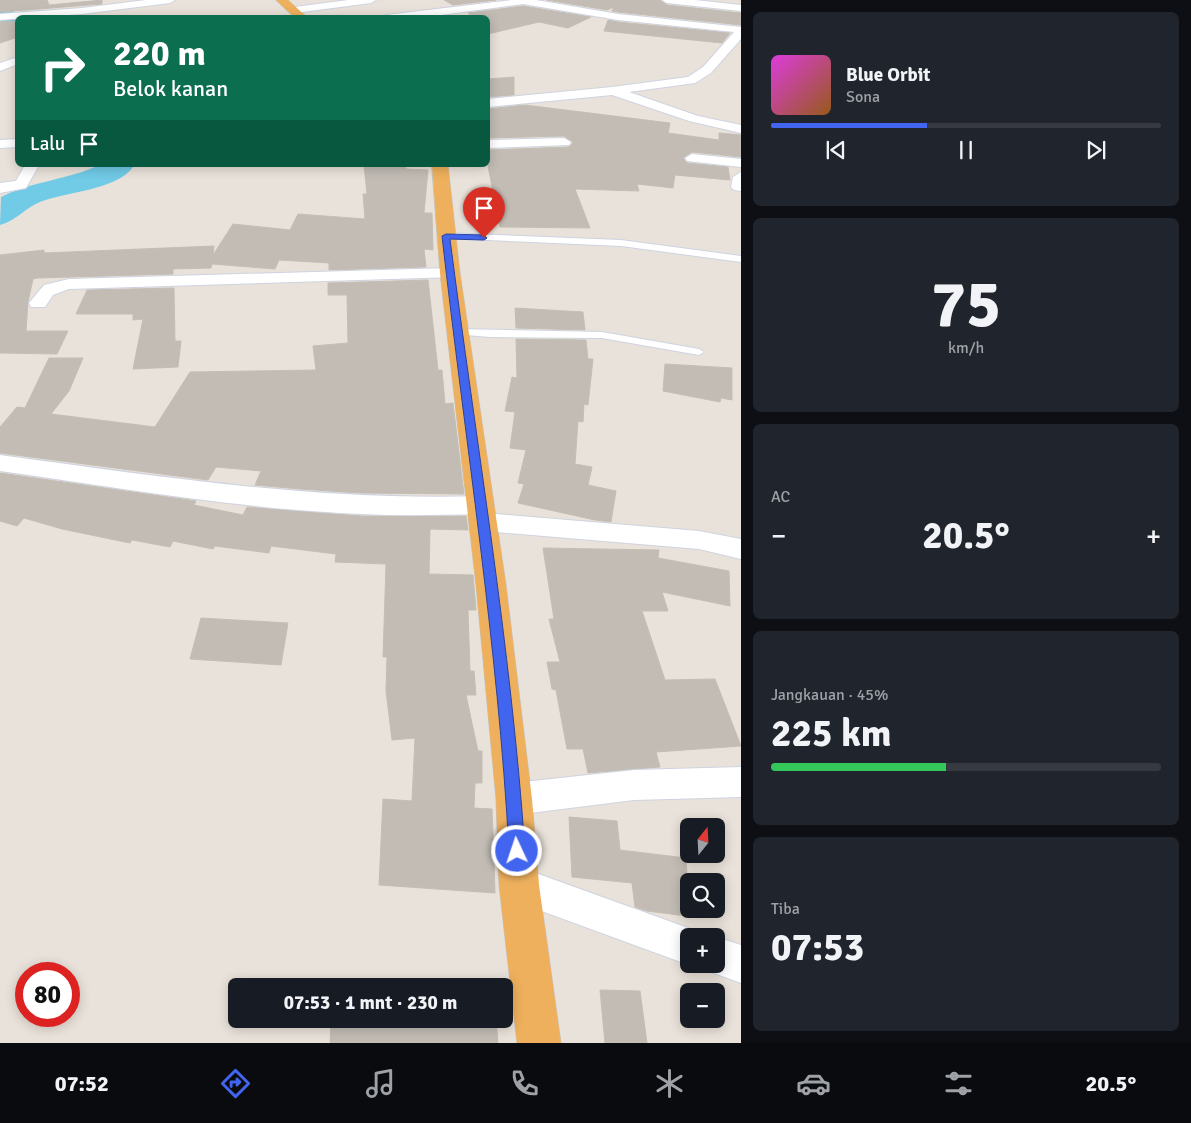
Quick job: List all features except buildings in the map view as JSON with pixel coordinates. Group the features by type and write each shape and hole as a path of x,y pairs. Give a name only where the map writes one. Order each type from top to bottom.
{"highway":[{"path":"281,0 297,15"},
{"path":"440,167 457,332 483,514 514,799 519,885 539,1043"}],"street":[{"path":"51,0 61,14"},
{"path":"42,15 170,0"},
{"path":"303,15 371,0"},
{"path":"667,0 741,8"},
{"path":"709,5 735,0"},
{"path":"411,15 525,1 618,17 741,30 737,37 703,74 691,80 612,91 490,103"},
{"path":"719,56 734,59"},
{"path":"0,67 15,61"},
{"path":"612,91 671,112 720,126 741,129"},
{"path":"490,144 564,142"},
{"path":"0,144 15,143"},
{"path":"692,158 741,163"},
{"path":"0,188 21,185 31,167"},
{"path":"38,303 44,292 52,286 69,284 450,273"},
{"path":"0,463 268,498 355,506 436,508 699,540 741,548"},
{"path":"514,799 634,785 741,782"},
{"path":"519,885 680,943"},
{"path":"725,959 741,964"}],"lane":[{"path":"446,236 622,242 741,259"},
{"path":"457,332 496,336 589,334 625,338 698,352"}],"waterway":[{"path":"15,20 1,14 0,11 17,0"},
{"path":"0,215 12,204 26,196 104,174 118,167"}],"route":[{"path":"484,238 446,236 464,392 482,505 492,586 514,799 517,851"}]}
